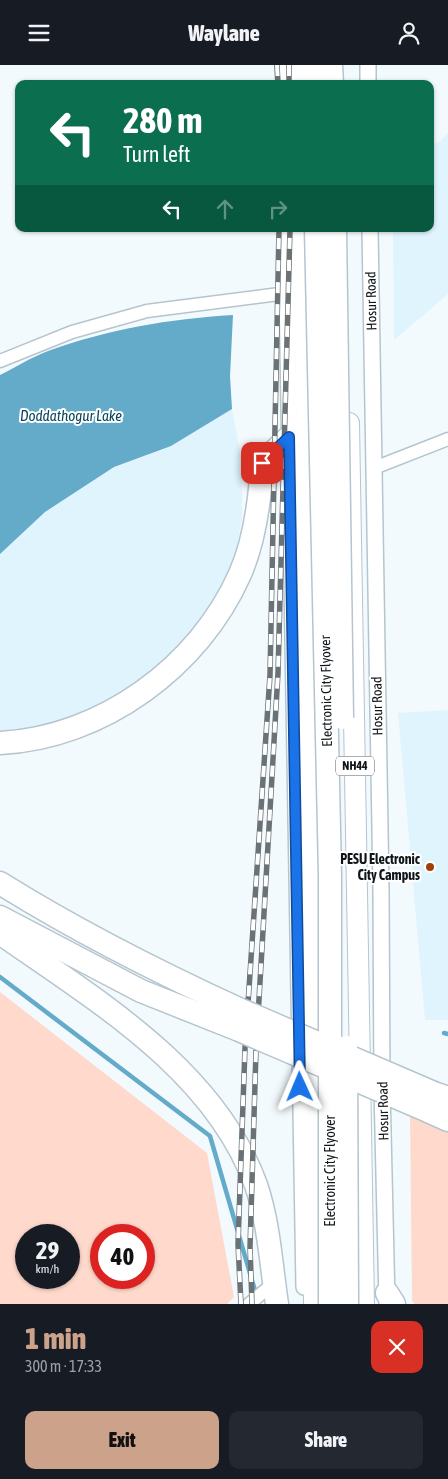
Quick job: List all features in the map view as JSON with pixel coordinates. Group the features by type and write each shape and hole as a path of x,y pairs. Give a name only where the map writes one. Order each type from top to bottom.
{"highway":[{"path":"300,65 300,80"},
{"path":"313,65 313,80"},
{"path":"332,65 332,80"},
{"path":"341,65 341,80"},
{"path":"303,232 312,756 314,1304"},
{"name":"Electronic City Flyover","path":"316,232 330,877 330,1304"},
{"name":"Electronic City Flyover","path":"335,232 339,436 347,1304"},
{"name":"Hosur Road","path":"344,232 364,1304"},
{"path":"0,743 41,737 80,726 109,712 165,676 191,651 217,617 240,574 256,522 262,463 306,421"},
{"path":"0,883 240,1020 439,1105"},
{"path":"0,917 141,991 240,1020"},
{"path":"0,933 130,1027 172,1062 206,1101 245,1158 256,1186 268,1238 276,1294"}],"street":[{"path":"283,65 284,80"},
{"path":"368,65 368,80"},
{"path":"286,232 304,1304"},
{"name":"Hosur Road","path":"370,232 382,895 382,1089 390,1301"},
{"path":"0,361 72,332 138,313 287,293"},
{"path":"374,468 448,439"},
{"path":"249,1304 276,1294"}],"shaded area":[{"path":"448,133 448,294 394,340 393,232 434,232 434,144 438,143"},
{"path":"232,409 242,463 242,518 234,562 220,597 171,660 102,707 44,726 0,731 0,554 45,512 114,467 171,446"},
{"name":"PESU Electronic City Campus","path":"448,710 448,1020 425,1020 398,713"},
{"path":"0,992 207,1153 234,1297 227,1304 0,1304"},
{"path":"410,1115 448,1131 448,1304 414,1304 412,1300"}],"water":[{"name":"Doddathogur Lake","path":"233,315 230,376 232,409 171,446 114,467 45,512 0,554 0,375 42,353 116,331 162,322"}],"waterway":[{"path":"0,977 210,1136 256,1294"},
{"path":"444,1033 448,1034"}],"railway":[{"path":"277,65 278,80"},
{"path":"289,65 289,80"},
{"path":"241,1304 238,1244 245,1048 270,675 279,232"},
{"path":"252,1304 250,1247 256,1051 278,673 290,232"}],"place":[{"name":"PESU Electronic City Campus","path":"430,867"}],"route":[{"path":"262,463 289,437 300,1087"}]}
